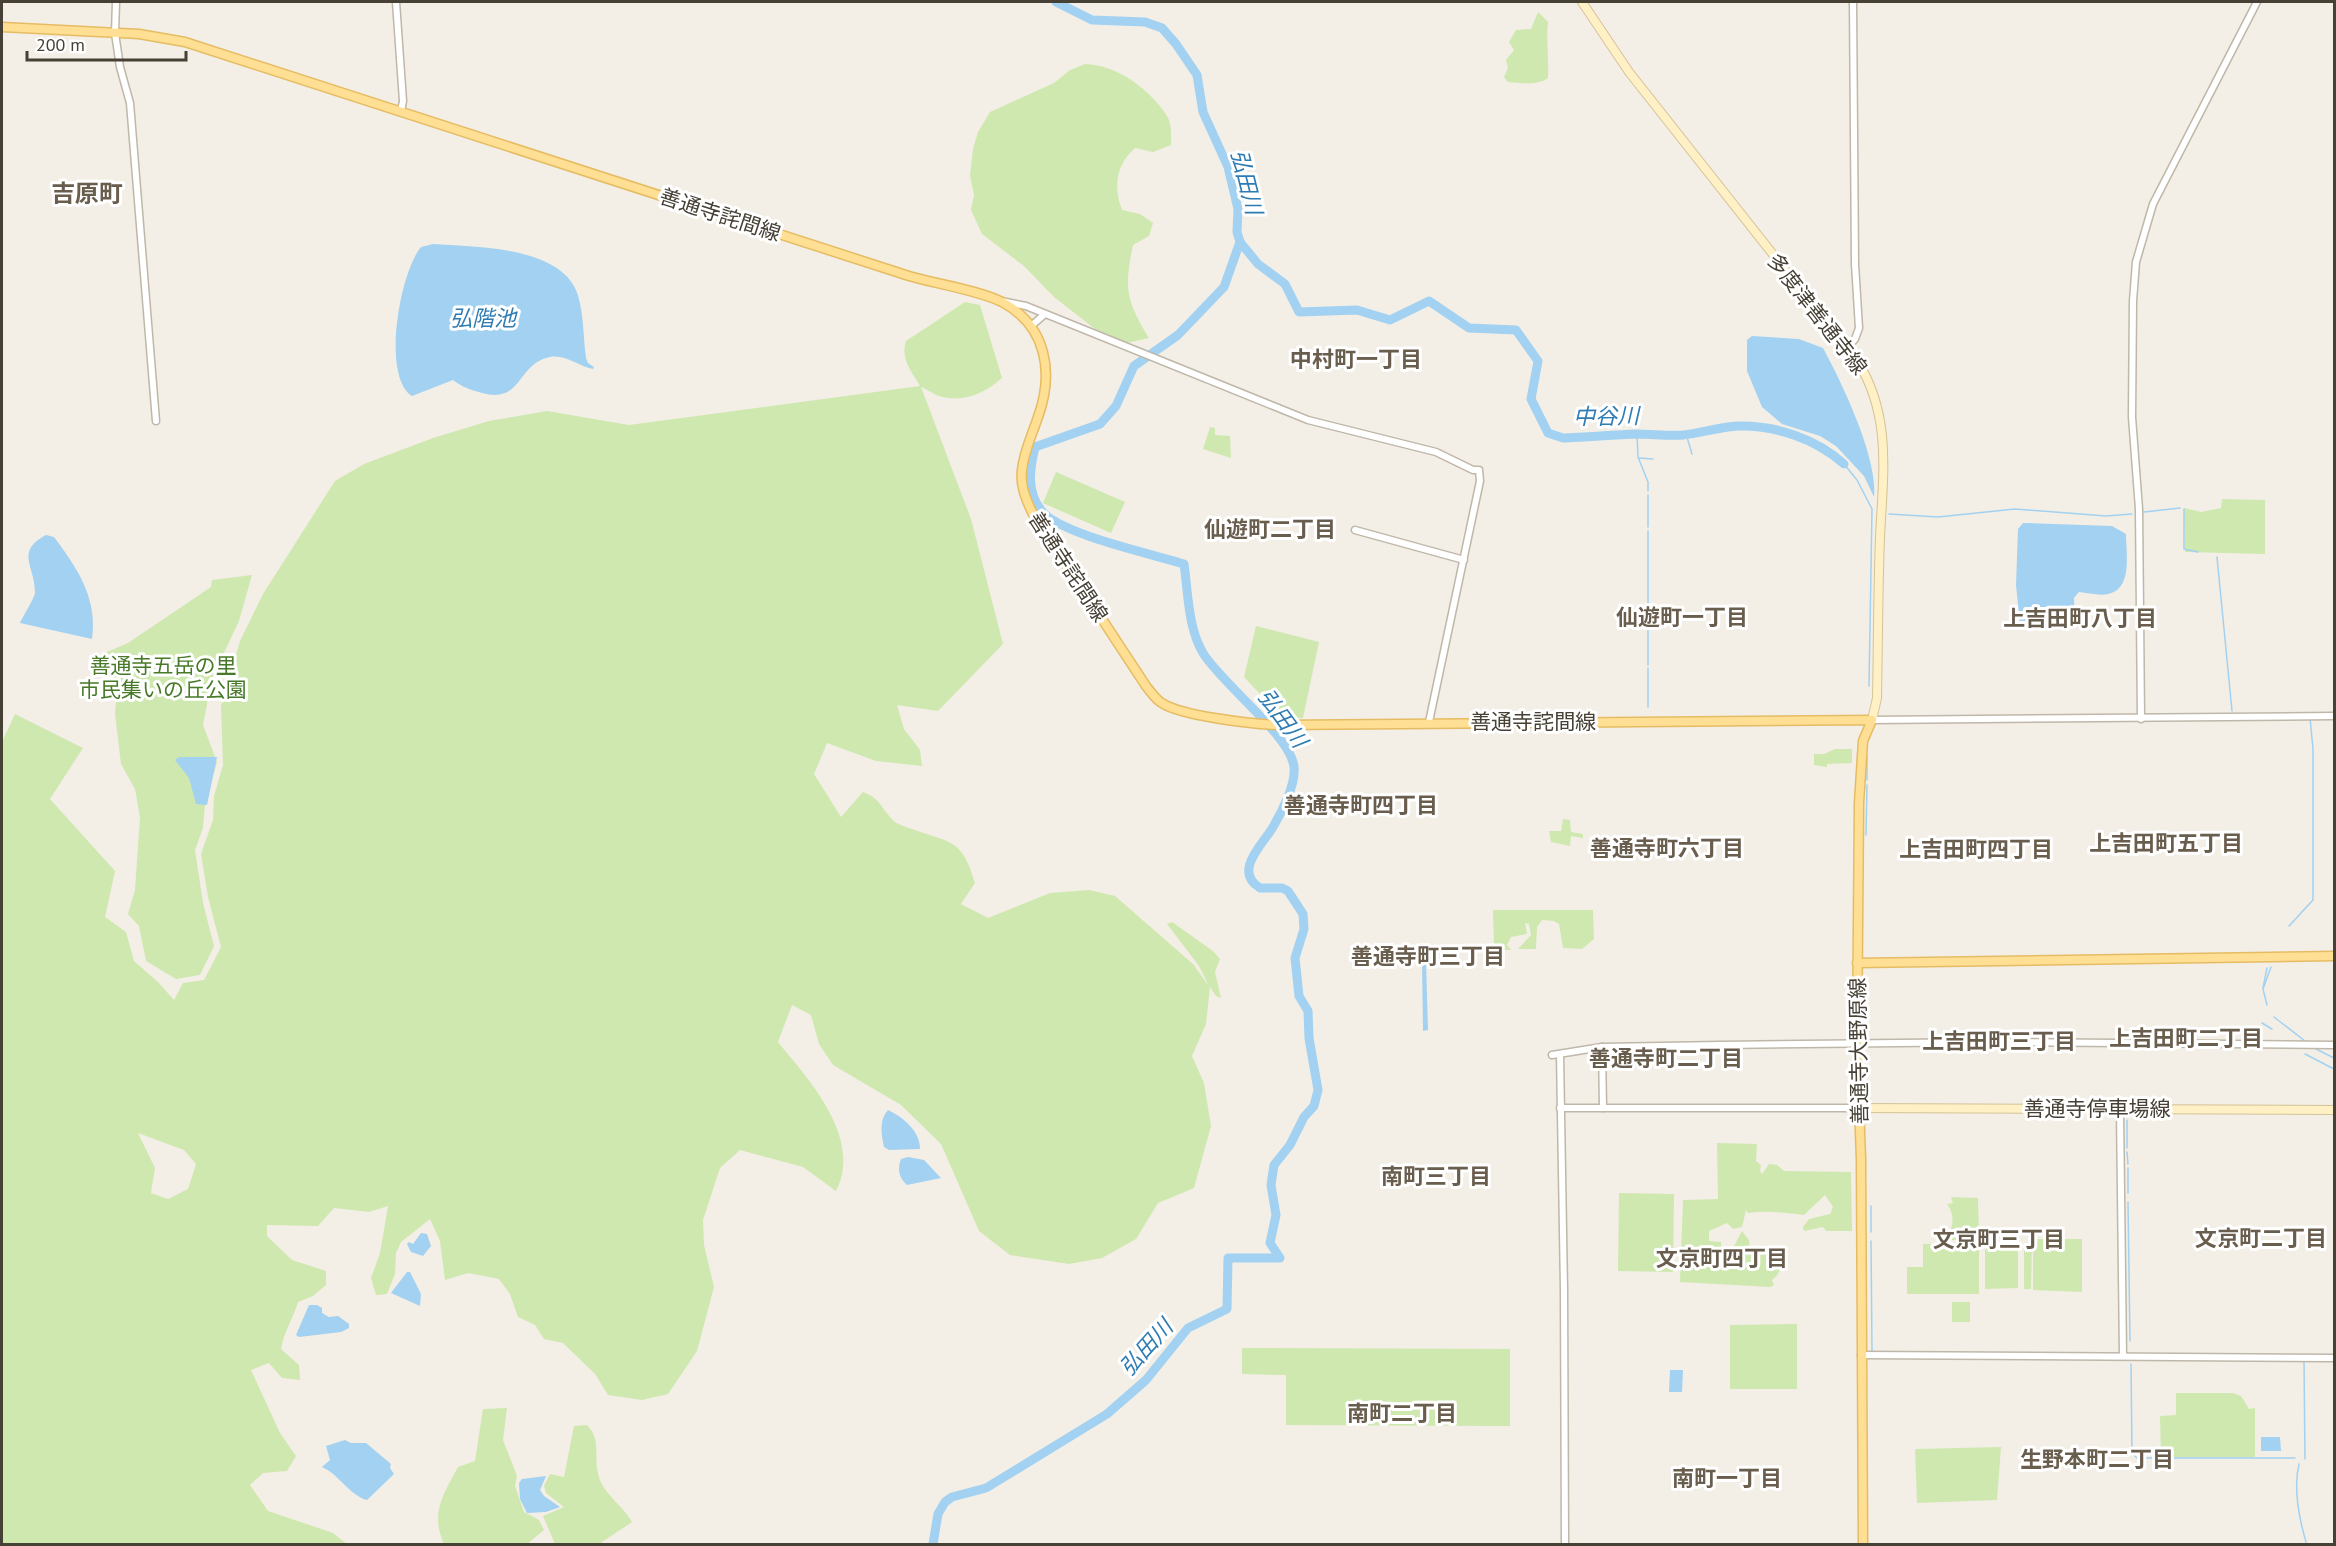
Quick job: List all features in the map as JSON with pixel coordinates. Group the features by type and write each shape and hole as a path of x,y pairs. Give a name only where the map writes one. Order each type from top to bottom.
{"main road":[{"name":"多度津善通寺線","path":"1582,2 1629,72 1861,368 1872,390 1882,422 1884,445 1877,698 1872,720"},
{"name":"善通寺詫間線","path":"2,27 115,33 185,42 909,276 999,301 1013,309 1031,326 1038,337 1047,366 1044,398 1022,471 1025,498 1033,514 1156,699 1168,706 1240,723 1270,725 1872,720"},
{"path":"1857,963 1861,771 1863,741 1872,720"},
{"name":"善通寺大野原線","path":"1863,1545 1857,963 2334,956"},
{"name":"善通寺停車場線","path":"1859,1108 2334,1110"}],"street":[{"path":"116,2 115,33 120,67 130,103 156,421"},
{"path":"396,2 403,101 401,111"},
{"path":"1846,349 1858,334 1859,328 1855,264 1853,2"},
{"path":"2141,719 2139,510 2132,408 2134,276 2144,230 2153,204 2257,2"},
{"path":"999,301 1009,300 1308,420 1436,452 1473,470 1479,470 1480,481 1428,722"},
{"path":"1031,326 1045,314"},
{"path":"1355,530 1464,560"},
{"path":"1872,720 2334,716"},
{"path":"1565,1545 1564,1290 1560,1108 1556,1055 1602,1047 1995,1042 2334,1045"},
{"path":"1602,1047 1603,1108"},
{"path":"1560,1108 1859,1108"},
{"path":"2120,1110 2123,1356"},
{"path":"1861,1354 2334,1358"}],"green space":[{"path":"1538,12 1548,22 1548,78 1534,83 1508,82 1504,77 1508,68 1506,60 1514,50 1509,42 1516,30 1531,29"},
{"path":"1085,64 1109,69 1132,80 1152,97 1169,119 1171,145 1153,152 1135,148 1124,161 1118,176 1118,193 1122,210 1140,214 1153,223 1149,236 1133,245 1128,272 1131,303 1149,338 1127,343 1095,329 1054,297 1024,266 982,234 971,210 974,195 970,176 973,149 978,132 990,112 1054,83 1070,70"},
{"path":"965,302 980,305 1002,378 982,392 958,398 942,397 921,387 971,519 1003,644 938,711 897,705 904,729 920,750 922,766 876,761 827,743 814,774 841,817 863,792 877,800 896,823 944,840 959,849 965,857 975,883 961,904 988,918 1050,893 1089,890 1115,896 1193,964 1209,986 1199,966 1167,924 1172,922 1213,951 1220,959 1215,972 1221,998 1216,996 1210,987 1206,1024 1192,1056 1204,1083 1211,1126 1194,1188 1158,1203 1136,1239 1102,1258 1069,1264 1010,1255 979,1231 941,1144 901,1105 833,1065 819,1044 811,1015 792,1005 778,1042 804,1074 829,1111 838,1131 843,1151 843,1171 836,1191 803,1167 740,1150 720,1168 703,1220 704,1245 714,1287 697,1351 668,1394 642,1400 608,1395 595,1374 563,1343 544,1339 535,1325 518,1317 510,1294 499,1279 468,1273 445,1280 440,1241 430,1219 401,1242 396,1253 395,1274 387,1294 376,1295 371,1278 380,1253 388,1206 369,1212 334,1208 318,1226 267,1225 267,1236 292,1260 326,1271 326,1285 313,1296 298,1302 282,1343 281,1349 299,1365 300,1380 282,1378 269,1363 251,1370 280,1433 296,1456 287,1471 263,1473 250,1485 268,1511 333,1533 347,1544 2,1544 2,742 15,714 83,748 50,799 115,871 105,917 126,932 134,961 174,1000 183,983 204,980 221,947 208,897 201,854 213,820 214,796 223,765 221,706 240,641 263,594 335,481 364,464 433,438 489,421 547,411 629,425 920,386 906,359 906,341","holes":["138,1133 184,1150 196,1164 188,1189 168,1199 151,1193 155,1168"]},
{"path":"1210,427 1215,428 1215,435 1230,436 1231,458 1203,449"},
{"path":"1056,472 1125,502 1111,533 1043,503"},
{"path":"2222,499 2265,500 2265,554 2185,552 2184,508 2201,512 2221,508"},
{"name":"善通寺五岳の里 市民集いの丘公園","path":"252,575 239,621 212,678 203,725 217,762 205,804 203,828 195,850 203,903 214,946 200,975 176,979 146,961 139,926 128,914 135,890 140,817 135,789 121,764 115,713 117,694 103,664 107,652 128,643 211,587 212,580"},
{"path":"1256,626 1319,642 1303,718 1283,718 1244,677"},
{"path":"1835,749 1852,749 1852,763 1827,764 1827,767 1814,765 1814,754 1824,754"},
{"path":"1563,819 1570,820 1571,832 1583,834 1583,838 1571,836 1570,846 1551,842 1549,831 1561,831"},
{"path":"1493,910 1593,910 1594,939 1582,949 1563,948 1559,924 1542,920 1537,927 1536,949 1518,949 1531,935 1529,924 1525,923 1527,934 1511,937 1507,945 1511,950 1494,950"},
{"path":"1717,1143 1757,1144 1756,1161 1761,1165 1762,1174 1769,1164 1777,1165 1784,1171 1851,1172 1852,1231 1826,1231 1823,1227 1804,1231 1803,1227 1809,1219 1830,1214 1833,1207 1825,1195 1804,1215 1748,1213 1746,1210 1742,1227 1733,1229 1727,1223 1709,1231 1709,1241 1721,1242 1721,1249 1732,1250 1742,1231 1749,1240 1750,1251 1763,1255 1765,1249 1773,1247 1781,1258 1778,1273 1772,1280 1774,1285 1770,1287 1680,1282 1683,1200 1718,1199"},
{"path":"1619,1193 1674,1194 1673,1272 1618,1271"},
{"path":"1951,1197 1978,1198 1979,1235 1973,1240 1945,1240 1952,1223 1952,1213 1947,1204 1953,1203"},
{"path":"2033,1239 2082,1239 2082,1292 2033,1290"},
{"path":"1923,1244 1974,1244 1979,1250 1979,1294 1907,1294 1907,1267 1923,1267"},
{"path":"2018,1244 2018,1288 1985,1289 1985,1250 1990,1245"},
{"path":"2024,1245 2032,1245 2031,1289 2024,1289"},
{"path":"1952,1302 1970,1302 1970,1322 1952,1322"},
{"path":"1797,1324 1797,1389 1730,1389 1730,1325"},
{"path":"1242,1348 1510,1349 1510,1426 1286,1425 1286,1375 1242,1374"},
{"path":"2176,1393 2233,1393 2241,1396 2249,1409 2255,1408 2255,1457 2161,1457 2160,1416 2176,1415"},
{"path":"507,1408 503,1440 517,1476 515,1486 524,1512 539,1520 544,1530 527,1544 444,1544 438,1523 443,1495 458,1467 475,1461 483,1409"},
{"path":"587,1425 596,1442 597,1466 603,1487 632,1522 599,1544 555,1544 543,1516 564,1507 546,1493 544,1486 550,1474 564,1477 574,1426"},
{"path":"2001,1447 1997,1500 1917,1503 1915,1449"}],"water":[{"name":"弘階池","path":"433,244 513,252 551,265 566,276 579,298 586,358 588,363 594,367 593,369 561,357 550,357 531,367 513,388 505,393 495,395 482,393 453,380 412,396 403,385 397,368 397,323 406,278 413,260 421,247"},
{"path":"1752,336 1799,339 1823,348 1849,400 1865,442 1874,481 1874,497 1864,476 1836,446 1820,436 1782,424 1762,407 1747,371 1747,340"},
{"path":"2023,523 2112,526 2126,534 2127,560 2125,578 2121,585 2116,591 2108,594 2079,592 2074,598 2075,626 2020,624 2016,585 2018,529"},
{"path":"46,535 54,537 84,584 92,610 92,639 20,623 35,593 29,554 36,541"},
{"path":"179,757 217,757 207,805 196,804 189,778 175,760"},
{"path":"1422,961 1426,961 1428,1030 1423,1031"},
{"path":"888,1110 910,1125 917,1136 920,1149 889,1150 884,1147 882,1122"},
{"path":"908,1157 924,1160 941,1178 907,1185 901,1176 899,1166 901,1159"},
{"path":"421,1233 427,1234 431,1246 423,1256 411,1252 407,1244 409,1242 413,1244"},
{"path":"407,1272 410,1272 421,1294 420,1306 391,1293"},
{"path":"309,1305 322,1308 322,1313 329,1317 338,1316 349,1324 349,1328 341,1332 299,1337 296,1335"},
{"path":"1670,1370 1683,1370 1682,1392 1669,1392"},
{"path":"2261,1437 2280,1437 2281,1451 2261,1451"},
{"path":"345,1440 351,1443 366,1443 391,1464 390,1468 394,1474 367,1500 355,1494 322,1467 330,1460 326,1446"},
{"path":"546,1476 540,1490 544,1496 560,1507 546,1512 527,1513 520,1499 519,1483 522,1479"}],"waterway":[{"name":"弘田川","path":"933,1544 938,1514 945,1502 952,1497 986,1488 1107,1414 1146,1380 1188,1328 1227,1309 1228,1258 1280,1258 1270,1243 1276,1215 1271,1185 1274,1165 1290,1145 1304,1117 1314,1106 1318,1090 1309,1038 1308,1011 1299,996 1295,958 1304,929 1303,914 1288,891 1282,888 1260,888 1252,881 1249,874 1249,865 1277,821 1291,790 1294,767 1290,754 1269,725 1224,679 1203,653 1191,621 1184,564 1107,542 1066,527 1051,519 1041,510 1031,487 1035,447 1100,424 1116,406 1134,366 1178,335 1224,287 1240,242 1237,232 1238,209 1228,167 1203,112 1197,75 1176,44 1162,28 1145,22 1092,20 1056,2"},
{"name":"中谷川","path":"1240,242 1258,264 1285,284 1299,312 1357,310 1390,320 1429,301 1469,328 1516,330 1538,361 1531,399 1548,433 1563,438 1637,434 1677,435 1752,426 1795,435 1821,447 1844,464"},
{"path":"1637,434 1638,457 1648,482 1648,491"},
{"path":"1686,434 1692,454"},
{"path":"1639,458 1653,459"},
{"path":"1844,464 1857,480 1872,509 1869,686"},
{"path":"1648,495 1648,527"},
{"path":"2144,512 2180,508"},
{"path":"1889,514 1938,517 2015,509 2106,516 2132,514"},
{"path":"2184,509 2184,549 2198,552"},
{"path":"1648,531 1648,619"},
{"path":"2217,557 2232,711"},
{"path":"1648,622 1648,665"},
{"path":"1648,668 1648,707"},
{"path":"2289,926 2313,900 2313,749 2310,718"},
{"path":"1867,756 1867,780"},
{"path":"1866,835 1867,785"},
{"path":"2267,1005 2263,989 2271,967"},
{"path":"2263,988 2267,968"},
{"path":"2274,1017 2305,1041"},
{"path":"2262,1023 2272,1029"},
{"path":"2316,1049 2334,1058"},
{"path":"2305,1054 2334,1069"},
{"path":"2127,1120 2127,1148"},
{"path":"2127,1152 2128,1164"},
{"path":"2128,1168 2128,1193"},
{"path":"2128,1202 2130,1341"},
{"path":"1871,1206 1871,1232"},
{"path":"1871,1241 1872,1351"},
{"path":"2304,1362 2305,1459"},
{"path":"2131,1364 2132,1453 2137,1458 2295,1458"},
{"path":"2299,1464 2298,1503 2306,1542"}],"district":[{"name":"吉原町","path":"87,194"},
{"name":"中村町一丁目","path":"1356,359"},
{"name":"仙遊町二丁目","path":"1270,529"},
{"name":"仙遊町一丁目","path":"1682,617"},
{"name":"上吉田町八丁目","path":"2080,618"},
{"name":"善通寺町四丁目","path":"1361,805"},
{"name":"上吉田町五丁目","path":"2166,843"},
{"name":"善通寺町六丁目","path":"1667,848"},
{"name":"上吉田町四丁目","path":"1976,849"},
{"name":"善通寺町三丁目","path":"1428,956"},
{"name":"上吉田町二丁目","path":"2186,1038"},
{"name":"上吉田町三丁目","path":"1999,1041"},
{"name":"善通寺町二丁目","path":"1666,1058"},
{"name":"南町三丁目","path":"1436,1176"},
{"name":"文京町二丁目","path":"2261,1238"},
{"name":"文京町三丁目","path":"1999,1239"},
{"name":"文京町四丁目","path":"1722,1258"},
{"name":"南町二丁目","path":"1402,1413"},
{"name":"生野本町二丁目","path":"2097,1459"},
{"name":"南町一丁目","path":"1727,1478"}]}
